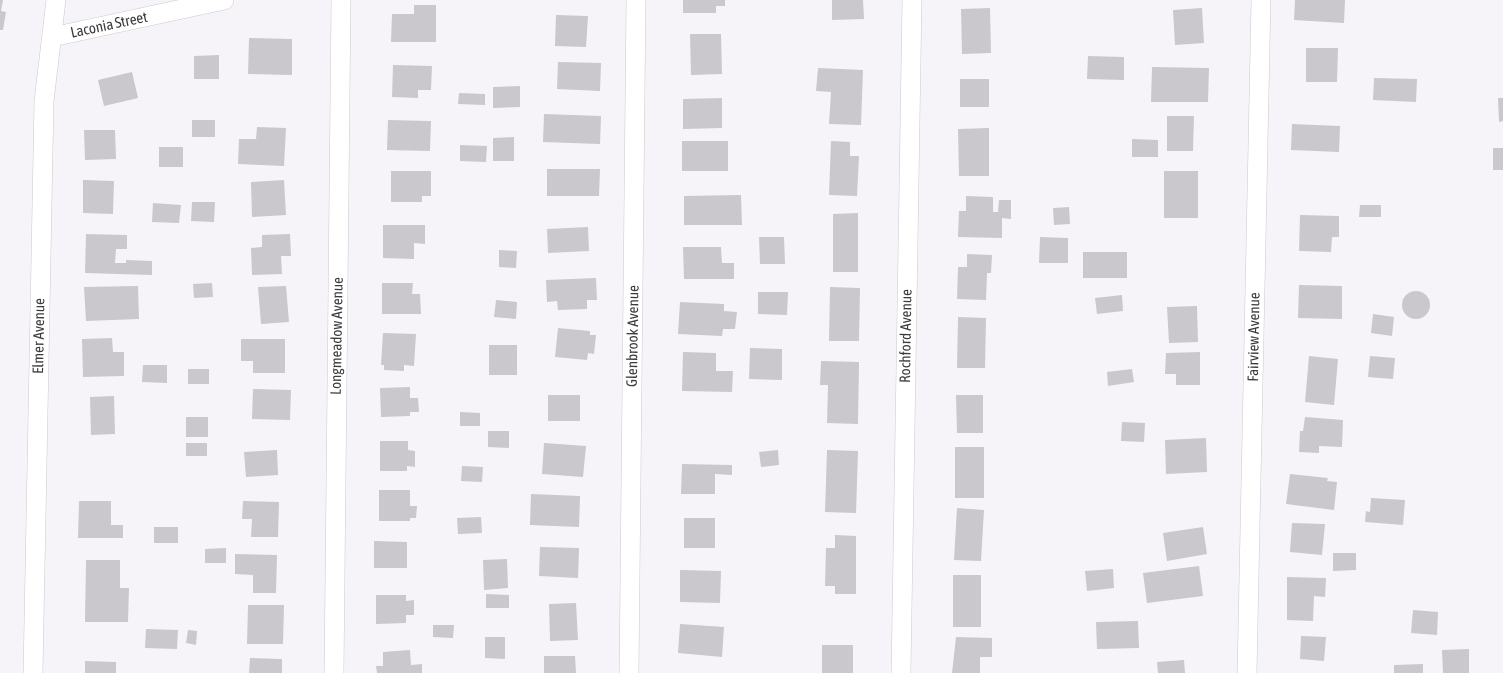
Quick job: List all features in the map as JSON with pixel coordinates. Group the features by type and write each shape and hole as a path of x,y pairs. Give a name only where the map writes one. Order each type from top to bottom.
{"street":[{"name":"Elmer Avenue","path":"33,673 44,101 56,0"},
{"name":"Laconia Street","path":"52,37 224,0"},
{"name":"Longmeadow Avenue","path":"334,673 341,0"},
{"name":"Glenbrook Avenue","path":"629,673 636,0"},
{"name":"Rochford Avenue","path":"901,673 912,0"},
{"name":"Fairview Avenue","path":"1247,673 1261,0"}],"building":[{"path":"0,0 3,0 1,11 6,12 3,30 0,30"},
{"path":"683,0 725,0 725,6 716,6 716,13 683,13"},
{"path":"832,0 863,0 864,19 832,20"},
{"path":"1295,0 1345,0 1344,23 1294,20"},
{"path":"414,5 436,5 436,42 391,42 392,14 414,14"},
{"path":"990,8 991,53 962,54 961,9"},
{"path":"1202,8 1204,43 1175,45 1173,10"},
{"path":"556,15 588,16 586,47 555,46"},
{"path":"690,34 721,34 722,74 691,75"},
{"path":"249,38 292,39 292,75 248,74"},
{"path":"1306,48 1338,48 1337,82 1306,82"},
{"path":"219,55 219,79 194,79 194,56"},
{"path":"1088,56 1124,57 1124,80 1087,79"},
{"path":"558,62 601,63 600,91 557,89"},
{"path":"393,65 432,66 431,90 418,90 418,98 392,97"},
{"path":"1152,67 1209,68 1208,102 1151,102"},
{"path":"818,68 863,70 861,125 829,124 831,92 816,91"},
{"path":"132,72 138,98 104,106 98,80"},
{"path":"1374,78 1417,79 1416,102 1373,100"},
{"path":"960,79 989,79 989,107 960,107"},
{"path":"520,86 520,107 493,108 493,87"},
{"path":"459,93 485,94 485,105 458,104"},
{"path":"722,98 722,128 683,129 683,99"},
{"path":"1498,98 1503,98 1503,121 1499,122"},
{"path":"544,114 601,116 600,144 543,142"},
{"path":"1167,116 1194,116 1193,151 1167,151"},
{"path":"192,120 215,120 215,137 192,137"},
{"path":"388,120 431,121 430,151 387,150"},
{"path":"1292,124 1340,126 1339,152 1291,150"},
{"path":"257,127 286,128 284,166 238,164 239,139 256,139"},
{"path":"989,128 989,176 959,176 958,129"},
{"path":"84,130 115,130 116,159 85,160"},
{"path":"514,137 514,161 493,161 493,138"},
{"path":"1132,139 1158,140 1158,157 1132,157"},
{"path":"682,141 728,141 728,171 682,171"},
{"path":"831,141 850,142 850,156 859,156 857,196 829,195"},
{"path":"460,145 487,146 486,162 460,161"},
{"path":"159,147 183,147 183,167 159,167"},
{"path":"1493,148 1503,148 1503,170 1493,170"},
{"path":"547,169 600,169 599,196 547,196"},
{"path":"391,171 431,171 431,196 422,196 422,202 391,202"},
{"path":"1164,171 1198,171 1198,218 1164,218"},
{"path":"83,180 114,181 113,214 83,213"},
{"path":"284,180 286,215 252,217 251,182"},
{"path":"741,195 742,225 684,225 684,196"},
{"path":"966,196 993,197 993,212 998,212 999,200 1011,200 1011,219 1002,218 1002,238 958,237 959,211 966,211"},
{"path":"192,202 215,202 214,222 191,221"},
{"path":"153,203 181,205 179,223 152,222"},
{"path":"1360,205 1381,205 1381,217 1359,217"},
{"path":"1069,207 1070,224 1054,225 1053,208"},
{"path":"858,213 858,272 833,272 833,214"},
{"path":"1300,215 1339,216 1339,237 1332,237 1331,252 1299,251"},
{"path":"383,225 425,225 425,244 414,243 414,259 383,258"},
{"path":"588,227 589,251 548,253 547,229"},
{"path":"86,234 127,235 127,249 116,249 115,263 126,263 126,260 152,261 152,275 85,273"},
{"path":"290,234 291,256 281,256 282,274 252,275 251,248 262,247 262,235"},
{"path":"759,237 784,237 785,264 760,264"},
{"path":"1040,237 1068,238 1068,263 1039,263"},
{"path":"683,247 721,247 722,263 734,263 734,279 684,279"},
{"path":"499,250 517,251 516,268 499,267"},
{"path":"1083,252 1127,252 1127,278 1083,278"},
{"path":"967,254 992,255 991,273 987,273 986,300 957,299 958,267 967,267"},
{"path":"596,278 597,300 587,300 587,309 558,310 557,301 547,302 546,280"},
{"path":"212,283 213,297 194,298 193,284"},
{"path":"382,283 413,283 412,294 420,294 421,314 382,314"},
{"path":"1299,285 1342,286 1342,319 1298,318"},
{"path":"138,286 139,319 86,321 84,287"},
{"path":"286,286 289,322 261,324 258,287"},
{"path":"830,287 860,288 859,341 829,341"},
{"path":"1416,291 1426,295 1430,305 1426,315 1416,319 1406,315 1402,305 1406,295"},
{"path":"758,292 788,292 787,315 758,314"},
{"path":"1122,295 1123,311 1097,314 1095,298"},
{"path":"496,300 517,302 516,319 494,317"},
{"path":"680,302 724,304 724,311 737,312 735,329 723,329 722,336 678,334"},
{"path":"1197,306 1198,342 1169,343 1167,307"},
{"path":"1373,314 1394,317 1392,336 1371,333"},
{"path":"958,317 986,318 985,368 957,368"},
{"path":"558,328 590,331 590,335 596,335 594,354 588,353 587,360 555,357"},
{"path":"383,333 416,334 414,366 404,365 404,371 384,370 384,365 381,365"},
{"path":"112,338 113,352 124,352 124,376 83,377 82,339"},
{"path":"241,339 285,339 285,373 253,373 253,361 241,361"},
{"path":"489,345 517,345 517,375 489,375"},
{"path":"750,348 782,349 782,380 749,379"},
{"path":"683,352 716,353 716,371 733,371 732,392 682,391"},
{"path":"1200,352 1200,385 1176,385 1176,374 1165,374 1166,353"},
{"path":"1309,356 1338,359 1334,405 1305,402"},
{"path":"1370,356 1395,358 1393,379 1368,377"},
{"path":"821,361 859,362 858,424 827,423 828,385 820,385"},
{"path":"143,365 167,365 167,383 142,382"},
{"path":"188,369 209,369 209,384 188,384"},
{"path":"1132,369 1134,382 1108,386 1107,372"},
{"path":"410,387 410,398 418,398 419,412 410,412 410,416 381,417 380,388"},
{"path":"253,389 291,390 290,420 252,419"},
{"path":"548,395 580,395 580,421 548,421"},
{"path":"956,395 983,395 983,433 957,433"},
{"path":"114,396 115,434 91,435 90,397"},
{"path":"460,412 480,413 480,426 460,426"},
{"path":"186,417 208,417 208,437 186,437"},
{"path":"1305,417 1343,420 1342,447 1319,446 1319,453 1299,452 1300,431 1303,431"},
{"path":"1122,422 1145,423 1144,442 1121,441"},
{"path":"488,431 509,431 509,448 488,447"},
{"path":"1206,438 1207,472 1166,474 1165,440"},
{"path":"380,441 408,441 408,450 415,451 415,467 407,466 407,471 380,471"},
{"path":"186,443 207,443 207,456 186,456"},
{"path":"544,443 586,446 583,477 542,474"},
{"path":"955,447 984,447 984,498 955,498"},
{"path":"277,450 278,475 246,477 244,452"},
{"path":"778,450 779,465 761,467 759,452"},
{"path":"827,450 858,451 856,513 825,512"},
{"path":"682,464 732,465 732,475 715,474 715,494 681,494"},
{"path":"462,466 483,467 482,482 461,481"},
{"path":"1290,474 1328,478 1327,481 1337,482 1334,510 1286,504"},
{"path":"379,490 410,490 410,506 417,506 416,518 410,518 410,521 379,521"},
{"path":"531,494 580,496 579,527 530,525"},
{"path":"1371,498 1405,500 1403,525 1365,522 1366,511 1370,512"},
{"path":"79,501 111,501 111,525 123,525 123,538 78,538"},
{"path":"243,501 279,502 278,537 251,537 252,519 242,519"},
{"path":"957,508 984,510 981,561 954,560"},
{"path":"481,517 482,533 458,534 457,518"},
{"path":"684,518 715,518 715,548 684,548"},
{"path":"1292,523 1325,524 1322,555 1290,552"},
{"path":"154,527 178,527 178,543 154,543"},
{"path":"1203,527 1207,554 1167,561 1163,533"},
{"path":"835,535 856,536 856,594 835,594 835,586 825,586 826,548 835,548"},
{"path":"374,541 407,542 407,568 374,568"},
{"path":"540,547 579,548 578,578 539,576"},
{"path":"226,548 226,563 205,563 205,549"},
{"path":"1333,553 1356,553 1356,570 1333,571"},
{"path":"235,554 277,555 276,593 253,593 253,575 235,574"},
{"path":"507,559 508,588 484,590 483,560"},
{"path":"86,560 120,560 120,588 129,588 128,622 85,622"},
{"path":"1199,566 1203,596 1147,603 1143,573"},
{"path":"1113,569 1114,588 1087,591 1085,571"},
{"path":"680,570 721,571 720,603 680,602"},
{"path":"953,575 981,575 981,627 953,627"},
{"path":"1287,577 1326,578 1325,597 1314,596 1313,621 1287,620"},
{"path":"486,594 509,595 509,608 486,608"},
{"path":"376,595 406,595 406,601 414,600 414,615 406,615 406,623 376,624"},
{"path":"576,603 578,640 550,641 549,604"},
{"path":"248,605 284,605 283,644 247,644"},
{"path":"1413,610 1438,612 1437,635 1411,633"},
{"path":"1138,621 1139,648 1097,649 1096,622"},
{"path":"680,624 724,627 722,657 678,653"},
{"path":"433,625 454,625 453,638 433,637"},
{"path":"146,629 178,630 177,649 145,648"},
{"path":"188,630 197,631 196,645 186,643"},
{"path":"1301,636 1326,637 1324,661 1300,659"},
{"path":"485,637 505,637 505,659 485,658"},
{"path":"956,637 992,638 992,657 980,657 980,673 952,673"},
{"path":"822,645 853,645 853,673 822,673"},
{"path":"1469,649 1469,673 1443,673 1442,650"},
{"path":"410,650 411,665 422,664 422,673 377,673 376,666 383,666 383,652"},
{"path":"544,656 575,656 576,673 544,673"},
{"path":"250,658 282,659 282,673 249,673"},
{"path":"1184,660 1185,673 1158,673 1157,662"},
{"path":"85,661 116,662 116,673 85,673"},
{"path":"1423,664 1423,673 1394,673 1394,665"}]}
